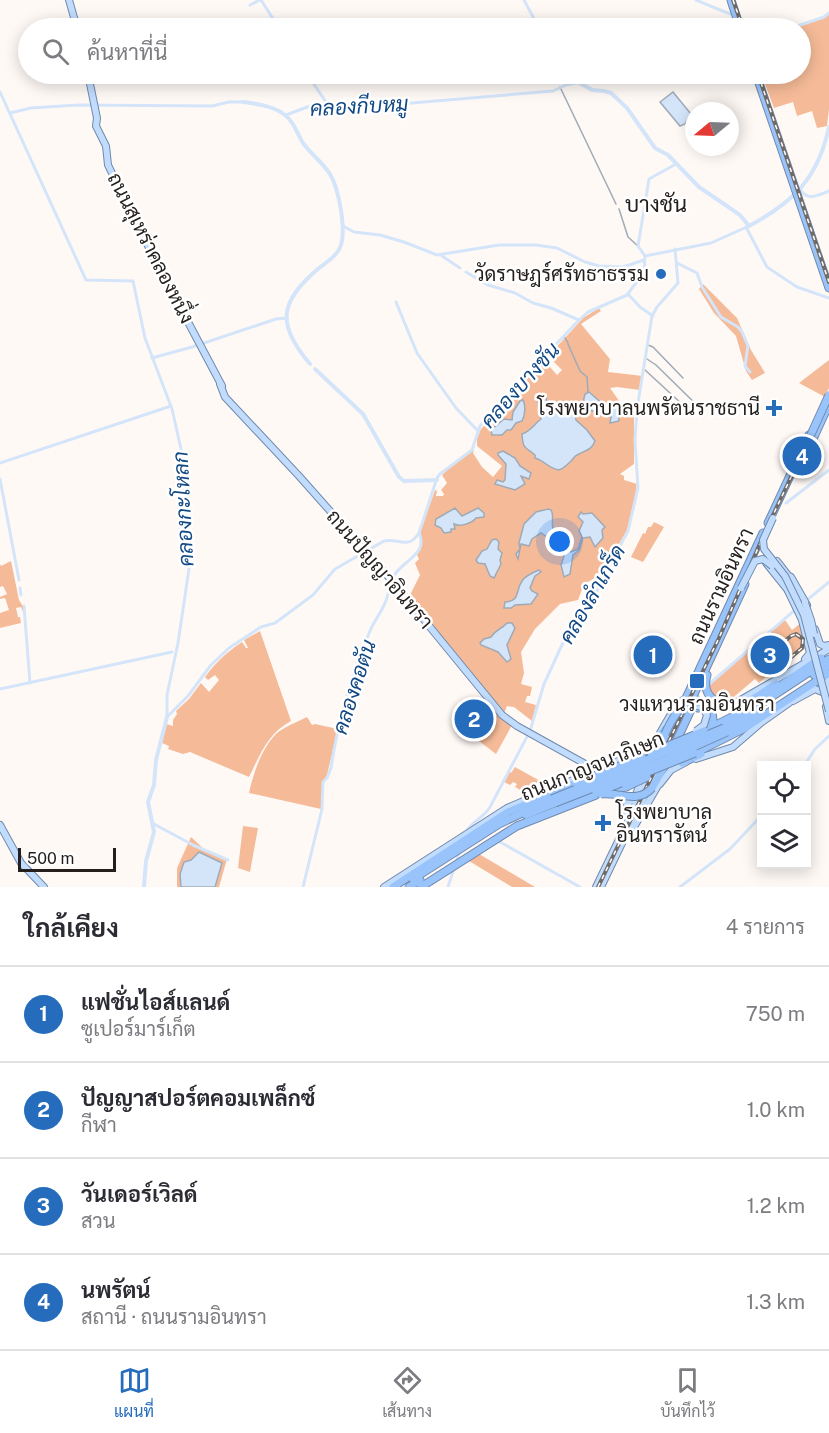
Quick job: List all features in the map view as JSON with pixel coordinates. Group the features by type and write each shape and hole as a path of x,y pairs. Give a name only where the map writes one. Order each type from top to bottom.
{"highway":[{"path":"733,0 739,18"},
{"path":"761,84 829,288"},
{"path":"810,226 829,275"},
{"name":"ถนนรามอินทรา","path":"765,537 829,399"},
{"name":"ถนนรามอินทรา","path":"820,417 829,399"},
{"name":"ถนนรามอินทรา","path":"703,670 717,647 759,554 791,474 800,461 829,399"},
{"name":"ถนนรามอินทรา","path":"661,759 703,670 725,614 759,554"},
{"path":"717,647 705,686 712,699 728,705"},
{"path":"393,887 454,844 470,842 516,808 586,775 705,730 740,713 822,662 829,649"},
{"path":"614,793 600,773 605,768 656,746 677,711 687,704 697,702 746,704 779,683 822,662"},
{"name":"ถนนกาญจนาภิเษก","path":"725,730 822,662"},
{"name":"ถนนกาญจนาภิเษก","path":"409,887 470,842 554,801 667,759 725,730 829,665"},
{"path":"561,810 596,794 635,797 652,788 661,774 696,698 703,670"},
{"path":"605,768 606,784 613,789 626,787 738,736 767,714 829,676"},
{"path":"674,753 693,712 700,707 708,709 713,714 712,723 705,730"},
{"path":"656,746 677,708"},
{"path":"682,763 699,754"},
{"path":"421,887 451,870 510,830 532,819 699,754"},
{"path":"599,782 614,793"},
{"path":"532,819 602,796 614,793 635,795 652,788"},
{"name":"ถนนกาญจนาภิเษก","path":"400,887 449,859"}],"main road":[{"path":"69,0 74,18"},
{"name":"ถนนสุเหร่าคลองหนึ่ง","path":"90,84 98,118 96,126 106,146 108,165 226,395"},
{"name":"ถนนปัญญาอินทรา","path":"226,395 406,596 502,715 558,749 605,768"},
{"path":"791,474 763,540 764,549 785,576 801,607 822,662"},
{"path":"765,537 766,548 790,577 807,603 818,642 829,649"},
{"path":"759,554 771,555"},
{"path":"759,554 801,601 817,634"},
{"path":"725,614 753,564 760,559 769,562 783,578 804,614 822,662 829,716"},
{"path":"790,577 805,603 811,620 829,702"},
{"path":"790,589 809,646 809,655 793,670"},
{"path":"809,646 814,648 818,642"},
{"path":"728,705 748,697 829,649"},
{"path":"384,887 514,804 605,768 644,749 656,740 671,714 703,670"},
{"path":"829,676 826,690 829,716"},
{"path":"699,754 722,752 736,746 762,722 829,676"},
{"path":"813,688 826,690"},
{"path":"614,851 626,816 640,788 656,746 683,708 697,705 704,709 707,718 704,725 688,735 674,753 660,784 623,842"},
{"name":"ถนนปัญญาอินทรา","path":"558,749 586,775 599,782"},
{"path":"628,757 624,760 624,764 626,769 639,780 640,788"},
{"name":"ถนนรามอินทรา","path":"598,887 623,842 661,759"},
{"name":"ถนนรามอินทรา","path":"598,887 661,759"},
{"path":"614,793 631,801 639,786 637,780 626,771 621,763 617,762"},
{"path":"660,784 671,770 682,763"},
{"path":"614,793 628,804 626,816"},
{"path":"428,887 507,835 561,810"},
{"path":"0,825 23,870 42,887"},
{"path":"0,830 10,845"}],"shaded area":[{"path":"829,13 829,109 827,126 817,128 812,111 797,116 793,102 774,108 765,84 811,84 811,22 824,18"},
{"path":"703,284 737,318 751,350 765,373 752,380 746,371 736,336 714,313 699,289"},
{"path":"599,308 601,311 581,324 610,359 608,372 643,376 640,390 610,388 627,412 634,410 634,464 620,474 624,476 624,480 637,484 630,525 601,575 584,584 578,600 560,604 535,629 521,652 524,673 521,684 532,687 530,696 527,696 525,702 536,705 532,721 514,707 507,706 504,714 409,597 420,575 415,563 419,559 417,555 421,549 421,530 435,490 437,491 436,496 443,496 441,490 447,483 442,475 474,450 473,453 482,467 493,477 502,466 477,446 481,429 544,360 557,375 562,370 550,358 554,354 553,351 583,318"},
{"path":"829,360 829,388 825,397 799,383"},
{"path":"654,522 664,527 643,562 631,557 643,533 645,534"},
{"path":"11,561 19,600 26,611 23,612 21,607 16,608 21,623 0,628 0,613 9,610 5,598 0,599 7,594 3,586 0,587 0,564 1,566"},
{"path":"785,620 792,630 802,622 808,646 768,678 766,677 759,683 755,679 729,701 719,699 711,693 706,687"},
{"path":"260,631 291,721 271,738 249,777 190,752 183,754 168,749 169,746 162,743 166,724 173,726 176,711 201,683 209,692 219,680 215,675 208,680 205,677 213,667 242,642 248,648 244,640"},
{"path":"480,700 495,717 498,714 512,725 496,754 453,721 467,702 473,704"},
{"path":"307,717 312,725 338,729 327,775 323,782 321,809 249,793 259,761 272,739 284,728"},
{"path":"515,767 549,786 529,795 515,787 517,784 513,782 510,785 502,781 509,770 511,773"},
{"path":"243,826 258,828 250,872 238,868"},
{"path":"191,837 204,849 227,859 219,887 177,887 177,868"},
{"path":"479,854 535,887 512,887 469,861"}],"water":[{"path":"673,92 685,107 685,124 680,126 660,102"},
{"path":"589,392 604,405 614,406 618,410 619,421 610,423 611,417 608,412 586,409 583,401 585,394"},
{"path":"543,395 548,407 556,408 562,403 568,404 576,420 595,441 590,448 559,470 535,458 523,442 522,434 541,419 537,398"},
{"path":"523,400 525,405 522,421 516,423 511,430 507,430 502,435 492,435 491,430 504,419 512,420 513,412"},
{"path":"503,451 515,458 520,466 531,473 529,479 521,476 525,484 515,490 495,484 497,480 503,482 505,480 506,464 498,455"},
{"path":"455,508 462,516 478,508 484,513 484,517 476,518 465,524 454,524 455,529 444,533 435,525 436,519"},
{"path":"551,510 554,531 550,534 550,540 548,541 547,537 541,533 532,539 529,546 521,544 520,549 519,543 524,524 536,512"},
{"path":"581,512 583,514 592,513 605,527 602,530 603,538 595,547 590,537 583,538 579,550 573,555 570,574 564,577 561,565 564,556 560,545 565,541 571,552 578,549 582,537 579,531 583,522 578,517"},
{"path":"496,539 499,542 498,549 502,553 501,564 494,578 490,576 485,564 478,563 476,560 492,540"},
{"path":"539,570 541,572 535,576 530,588 538,594 531,604 504,608 505,602 516,598 523,579"},
{"path":"507,623 512,623 515,628 507,645 511,659 507,662 498,652 480,643"},
{"path":"199,852 222,863 215,887 181,887 180,874 184,862 191,860"}],"waterway":[{"path":"250,5 260,0"},
{"path":"261,0 273,18"},
{"path":"524,0 534,18"},
{"path":"696,0 730,14"},
{"path":"811,21 829,13"},
{"path":"314,84 328,105"},
{"name":"คลองกีบหมู","path":"286,115 310,106 364,107 553,91 568,84"},
{"path":"582,84 592,90 611,93 627,108 655,148 668,155 699,187 740,215 749,226 779,208 802,187 818,161 829,127"},
{"path":"560,87 616,204"},
{"name":"คลองกะโหลก","path":"0,92 86,280 133,281 145,338 172,409 183,458 185,478 182,501 189,569 178,643 167,695 167,717"},
{"name":"คลองกีบหมู","path":"10,113 31,108 78,105 212,106 243,102"},
{"path":"243,102 271,108 289,119 303,143 330,174 339,199 343,229 340,249 296,292 287,314 287,325 291,337 310,364"},
{"path":"645,256 638,246 649,179 676,164"},
{"path":"800,189 809,196 817,196 829,191"},
{"path":"619,209 628,237 639,247"},
{"path":"343,226 354,232 380,235 404,242 437,255 499,245 536,245 557,248 585,262 599,266 623,267 644,260"},
{"name":"คลองบางชัน","path":"167,717 188,696 211,665 229,648 261,627 275,623 313,595 335,569 384,541 407,542 415,538 419,533 440,474 472,450 480,426 575,324 588,312 627,295 644,272 645,256 711,243 749,226"},
{"path":"746,227 767,267 797,287 829,298"},
{"name":"คลองลำเกร็ด","path":"466,832 490,807 530,731 544,684 567,634 592,602 628,531 638,488 635,440 637,409 652,316 678,283 675,249"},
{"path":"442,256 460,268"},
{"path":"677,263 697,273 702,287 721,317 742,332 748,346 745,366 750,372"},
{"path":"466,272 488,285 515,293 533,303 579,320"},
{"path":"628,294 640,307 653,316"},
{"path":"396,302 417,353 456,408 478,431"},
{"path":"152,358 276,319 287,318"},
{"name":"คลองบางชัน","path":"564,336 568,343"},
{"path":"568,344 580,371 587,377 588,392"},
{"path":"648,345 653,347 683,378"},
{"path":"647,359 703,411"},
{"path":"315,369 363,414 399,477 404,481 437,480"},
{"path":"645,370 682,404"},
{"path":"0,463 171,406"},
{"path":"786,503 829,470"},
{"path":"0,479 19,580"},
{"name":"คลองคอตัน","path":"303,887 322,809 323,782 331,768 337,733 351,682 370,631 385,603 394,576 420,547 419,533"},
{"path":"807,600 829,582"},
{"path":"20,588 21,595"},
{"path":"24,606 30,683"},
{"path":"708,685 796,609"},
{"path":"0,689 172,652"},
{"path":"771,653 780,656 779,666 777,666 778,660 771,653"},
{"name":"คลองบางชัน","path":"144,887 146,861 154,832 148,802 154,785 156,760 167,717"},
{"path":"807,761 815,749 829,736"},
{"path":"680,887 730,849 757,820"},
{"path":"152,823 193,845 228,860"},
{"path":"500,842 580,887"},
{"name":"คลองลำเกร็ด","path":"448,887 460,850"}],"railway":[{"path":"733,0 739,18"},
{"path":"761,84 829,282"},
{"path":"598,887 719,638 765,532 829,397"},
{"path":"796,634 803,639 802,648 776,670 767,670 763,663 765,657 796,634"}],"place":[{"name":"วัดราษฎร์ศรัทธาธรรม","path":"661,274"},
{"name":"โรงพยาบาลนพรัตนราชธานี","path":"774,408"},
{"name":"นพรัตน์","path":"802,456"},
{"name":"แฟชั่นไอส์แลนด์","path":"653,655"},
{"name":"วันเดอร์เวิลด์","path":"770,655"},
{"name":"วงแหวนรามอินทรา","path":"697,681"},
{"name":"ปัญญาสปอร์ตคอมเพล็กซ์","path":"474,719"},
{"name":"โรงพยาบาล อินทรารัตน์","path":"603,823"}],"district":[{"name":"บางชัน","path":"656,204"}]}
